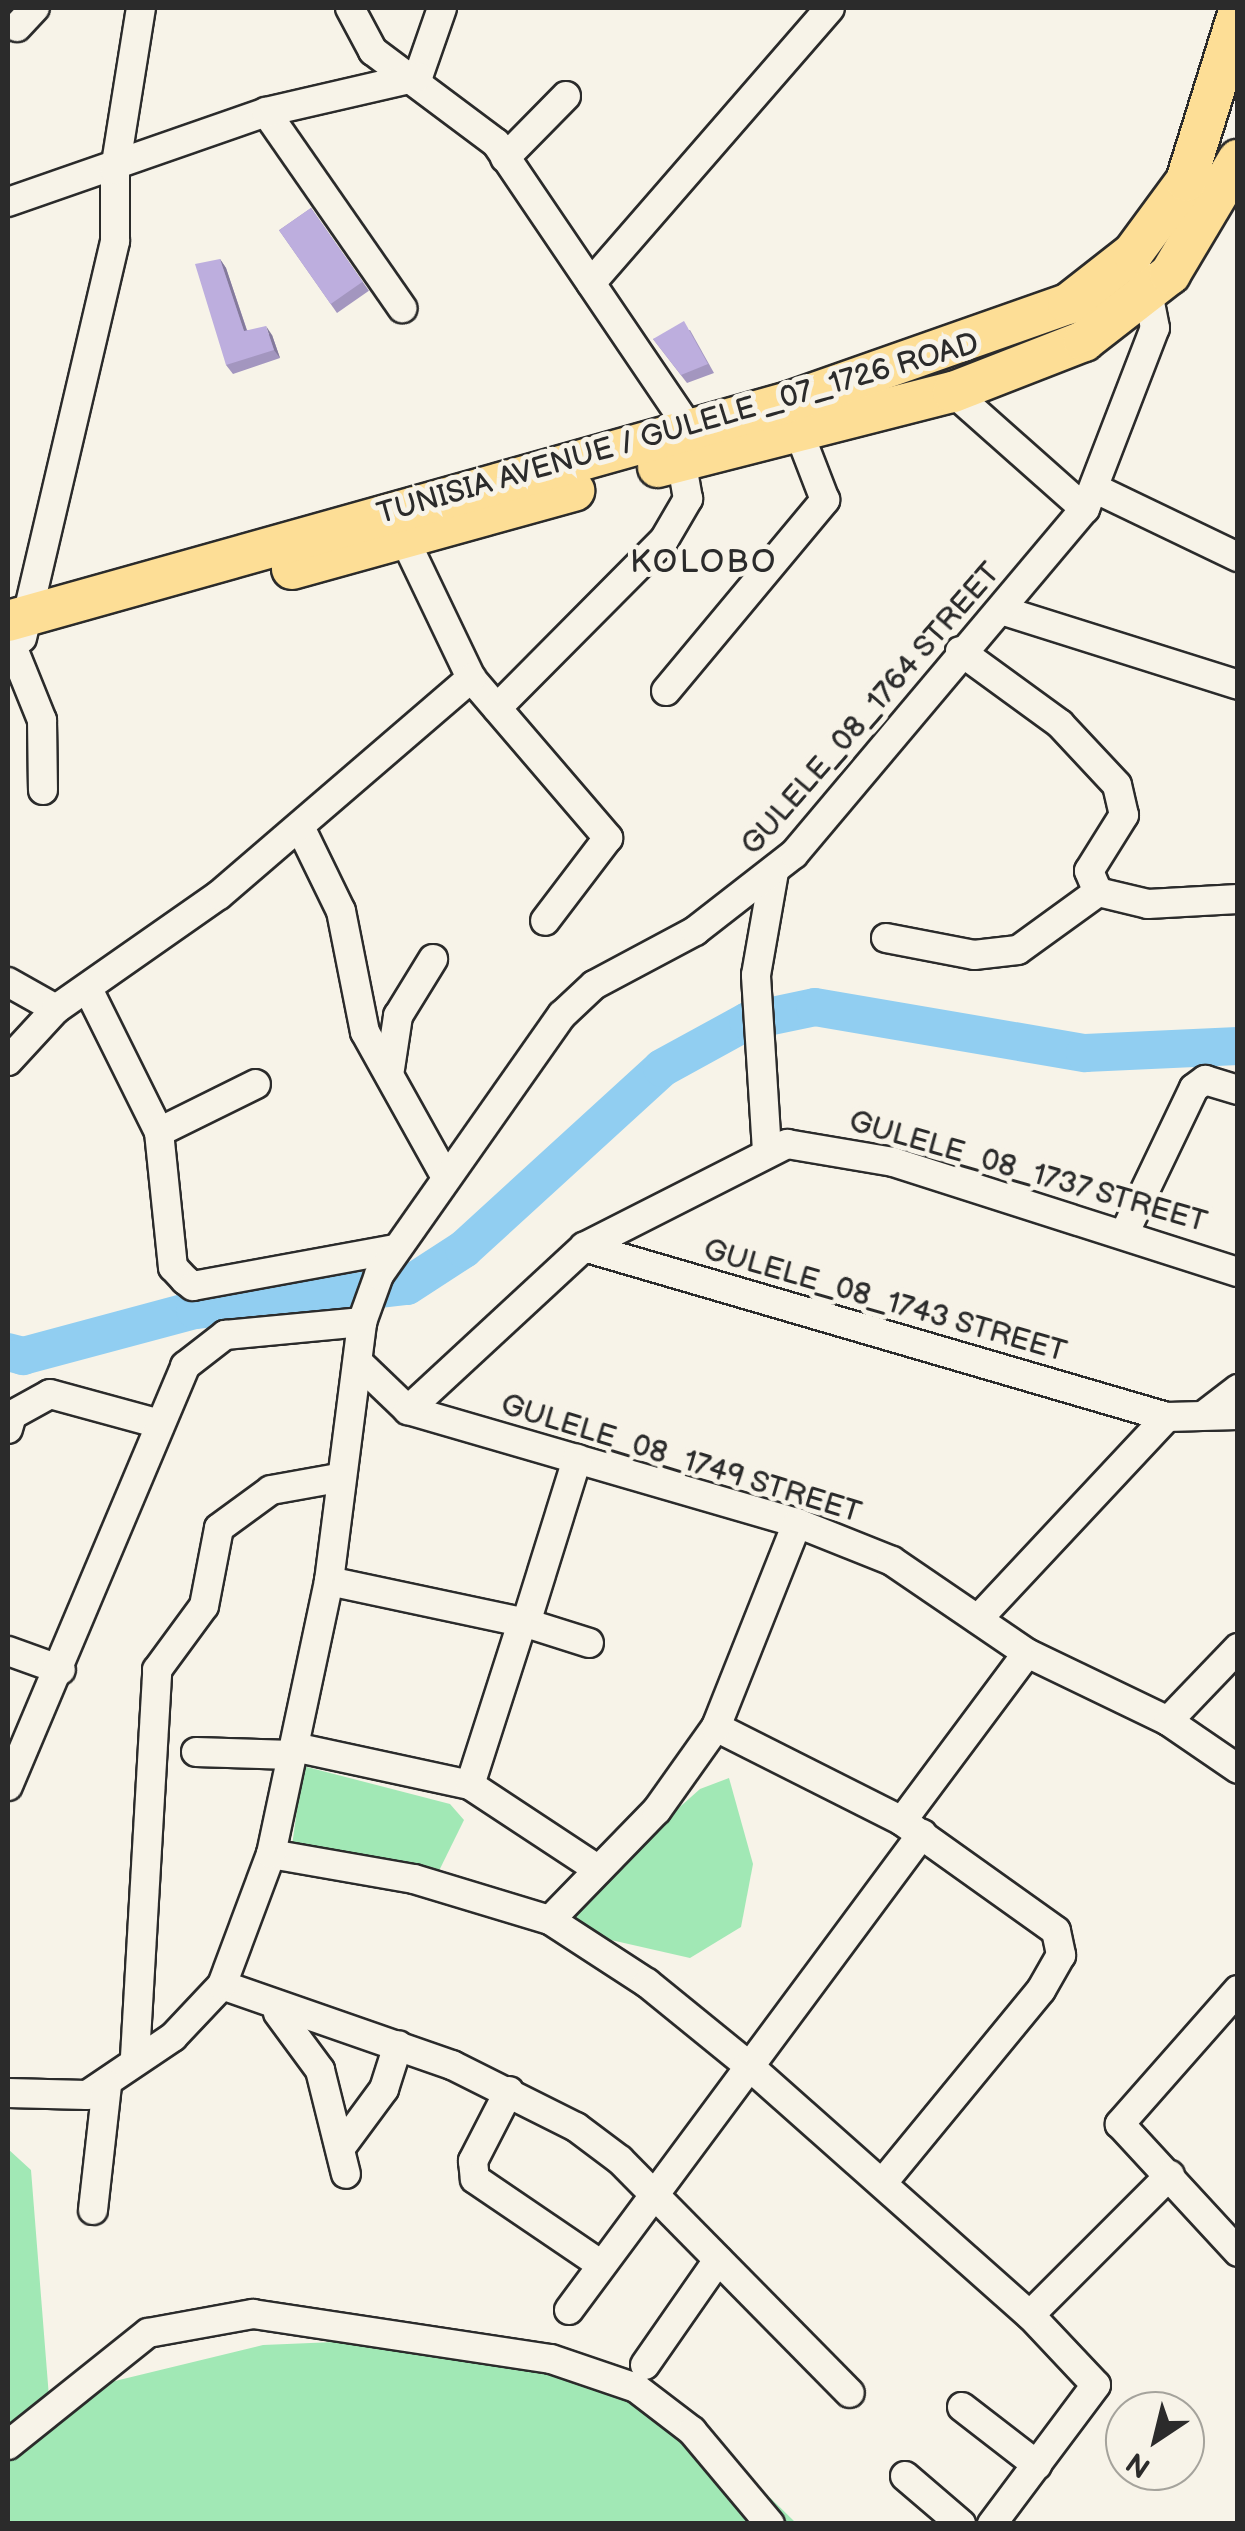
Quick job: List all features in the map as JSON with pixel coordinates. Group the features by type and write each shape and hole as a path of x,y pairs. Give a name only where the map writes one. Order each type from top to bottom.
{"highway":[{"name":"TUNISIA AVENUE / GULELE _07_1726 ROAD","path":"794,417 1037,318 1132,254 1200,153 1238,14"},
{"name":"TUNISIA AVENUE / GULELE _07_1726 ROAD","path":"14,633 794,417 953,392 1062,352 1152,292 1213,214 1238,160"},
{"name":"TUNISIA AVENUE / GULELE _07_1726 ROAD","path":"14,633 405,540 685,445"}],"street":[{"path":"43,790 42,720 14,633 115,240 116,170 141,8"},
{"path":"350,8 373,51 418,77 506,158 591,283 685,445 688,499 664,540 497,708"},
{"path":"418,77 442,8"},
{"path":"591,283 830,8"},
{"path":"8,202 116,170 266,112 418,77"},
{"path":"506,158 566,96"},
{"path":"266,112 402,308"},
{"path":"1132,254 1152,292"},
{"name":"GULELE_08_1764 STREET","path":"359,1363 362,1322 379,1275 444,1174 539,1041 594,984 696,931 774,872 960,651 1004,611 1092,499 1155,328 1152,292"},
{"path":"953,392 1092,499 1238,557"},
{"path":"666,692 824,500 794,417"},
{"path":"405,540 471,678 608,838 545,922"},
{"path":"1004,611 1238,685"},
{"path":"960,651 1060,724 1117,785 1126,808 1089,871 1098,892"},
{"path":"8,1062 56,1008 88,989 300,829 471,678"},
{"path":"300,829 341,911 365,1032 390,1070 444,1174"},
{"path":"767,1150 758,1069 756,975 774,872"},
{"path":"886,938 974,955 1018,950 1098,892 1148,904 1238,900"},
{"path":"390,1070 398,1016 433,959"},
{"path":"8,982 56,1008"},
{"path":"88,989 159,1132 173,1267 193,1286 395,1249"},
{"path":"1126,1230 1194,1088 1205,1080 1238,1090"},
{"path":"159,1132 256,1084"},
{"name":"GULELE_08_1737 STREET","path":"408,1410 584,1247 767,1150 800,1143 893,1162 1126,1230 1238,1272"},
{"name":"GULELE_08_1743 STREET","path":"584,1247 1167,1417 1238,1414"},
{"path":"11,1772 61,1670 185,1366 206,1344 362,1322"},
{"path":"359,1363 408,1410"},
{"path":"8,2093 63,2100 107,2085 135,2057 173,2037 222,1985 270,1854 293,1751 329,1582 338,1478 359,1363"},
{"path":"1204,1415 1238,1388"},
{"path":"8,1429 12,1416 50,1394 160,1424"},
{"name":"GULELE_08_1749 STREET","path":"408,1410 797,1524 892,1561 1027,1653 1168,1721 1238,1769"},
{"path":"978,1619 1167,1417"},
{"path":"470,1785 510,1648 526,1623 577,1458"},
{"path":"135,2057 157,1670 204,1606 219,1528 270,1490 338,1478"},
{"path":"550,1920 656,1810 716,1727 797,1524"},
{"path":"329,1582 526,1623 589,1644"},
{"path":"1168,1721 1238,1648"},
{"path":"8,1651 61,1670"},
{"path":"569,2310 652,2190 748,2065 1027,1653"},
{"path":"716,1727 912,1828 1056,1931 1061,1955 1006,2040 884,2181"},
{"path":"196,1752 293,1751 470,1785 596,1868"},
{"path":"270,1854 414,1879 550,1920 648,1983 748,2065 884,2181 1030,2316 1096,2385 992,2524"},
{"path":"222,1985 273,2006 398,2045 509,2092 576,2127 652,2190 850,2393"},
{"path":"1233,2230 1120,2124 1238,1990"},
{"path":"273,2006 320,2070 344,2160 368,2118 398,2045"},
{"path":"93,2210 107,2085"},
{"path":"509,2092 474,2160 475,2180 600,2264"},
{"path":"1030,2316 1170,2175"},
{"path":"646,2364 718,2260"},
{"path":"8,2445 148,2332 253,2314 551,2359 636,2388 692,2432 770,2524"},
{"path":"962,2406 1037,2465"},
{"path":"905,2476 961,2524"}],"green space":[{"path":"303,1766 450,1804 464,1820 433,1883 292,1846"},
{"path":"729,1778 753,1864 741,1927 690,1958 611,1940 567,1917 565,1909 700,1789"},
{"path":"8,2149 31,2170 49,2397 263,2345 454,2337 674,2404 796,2523 8,2523"}],"building":[{"path":"311,208 363,282 331,304 279,230"},
{"path":"220,259 244,331 266,326 274,350 226,365 195,264"},
{"path":"684,321 708,364 681,375 653,339"}],"waterway":[{"path":"8,1352 23,1356 195,1310 407,1286 464,1249 662,1068 748,1021 815,1007 1085,1053 1238,1046"}],"district":[{"name":"KOLOBO","path":"704,563"}]}
